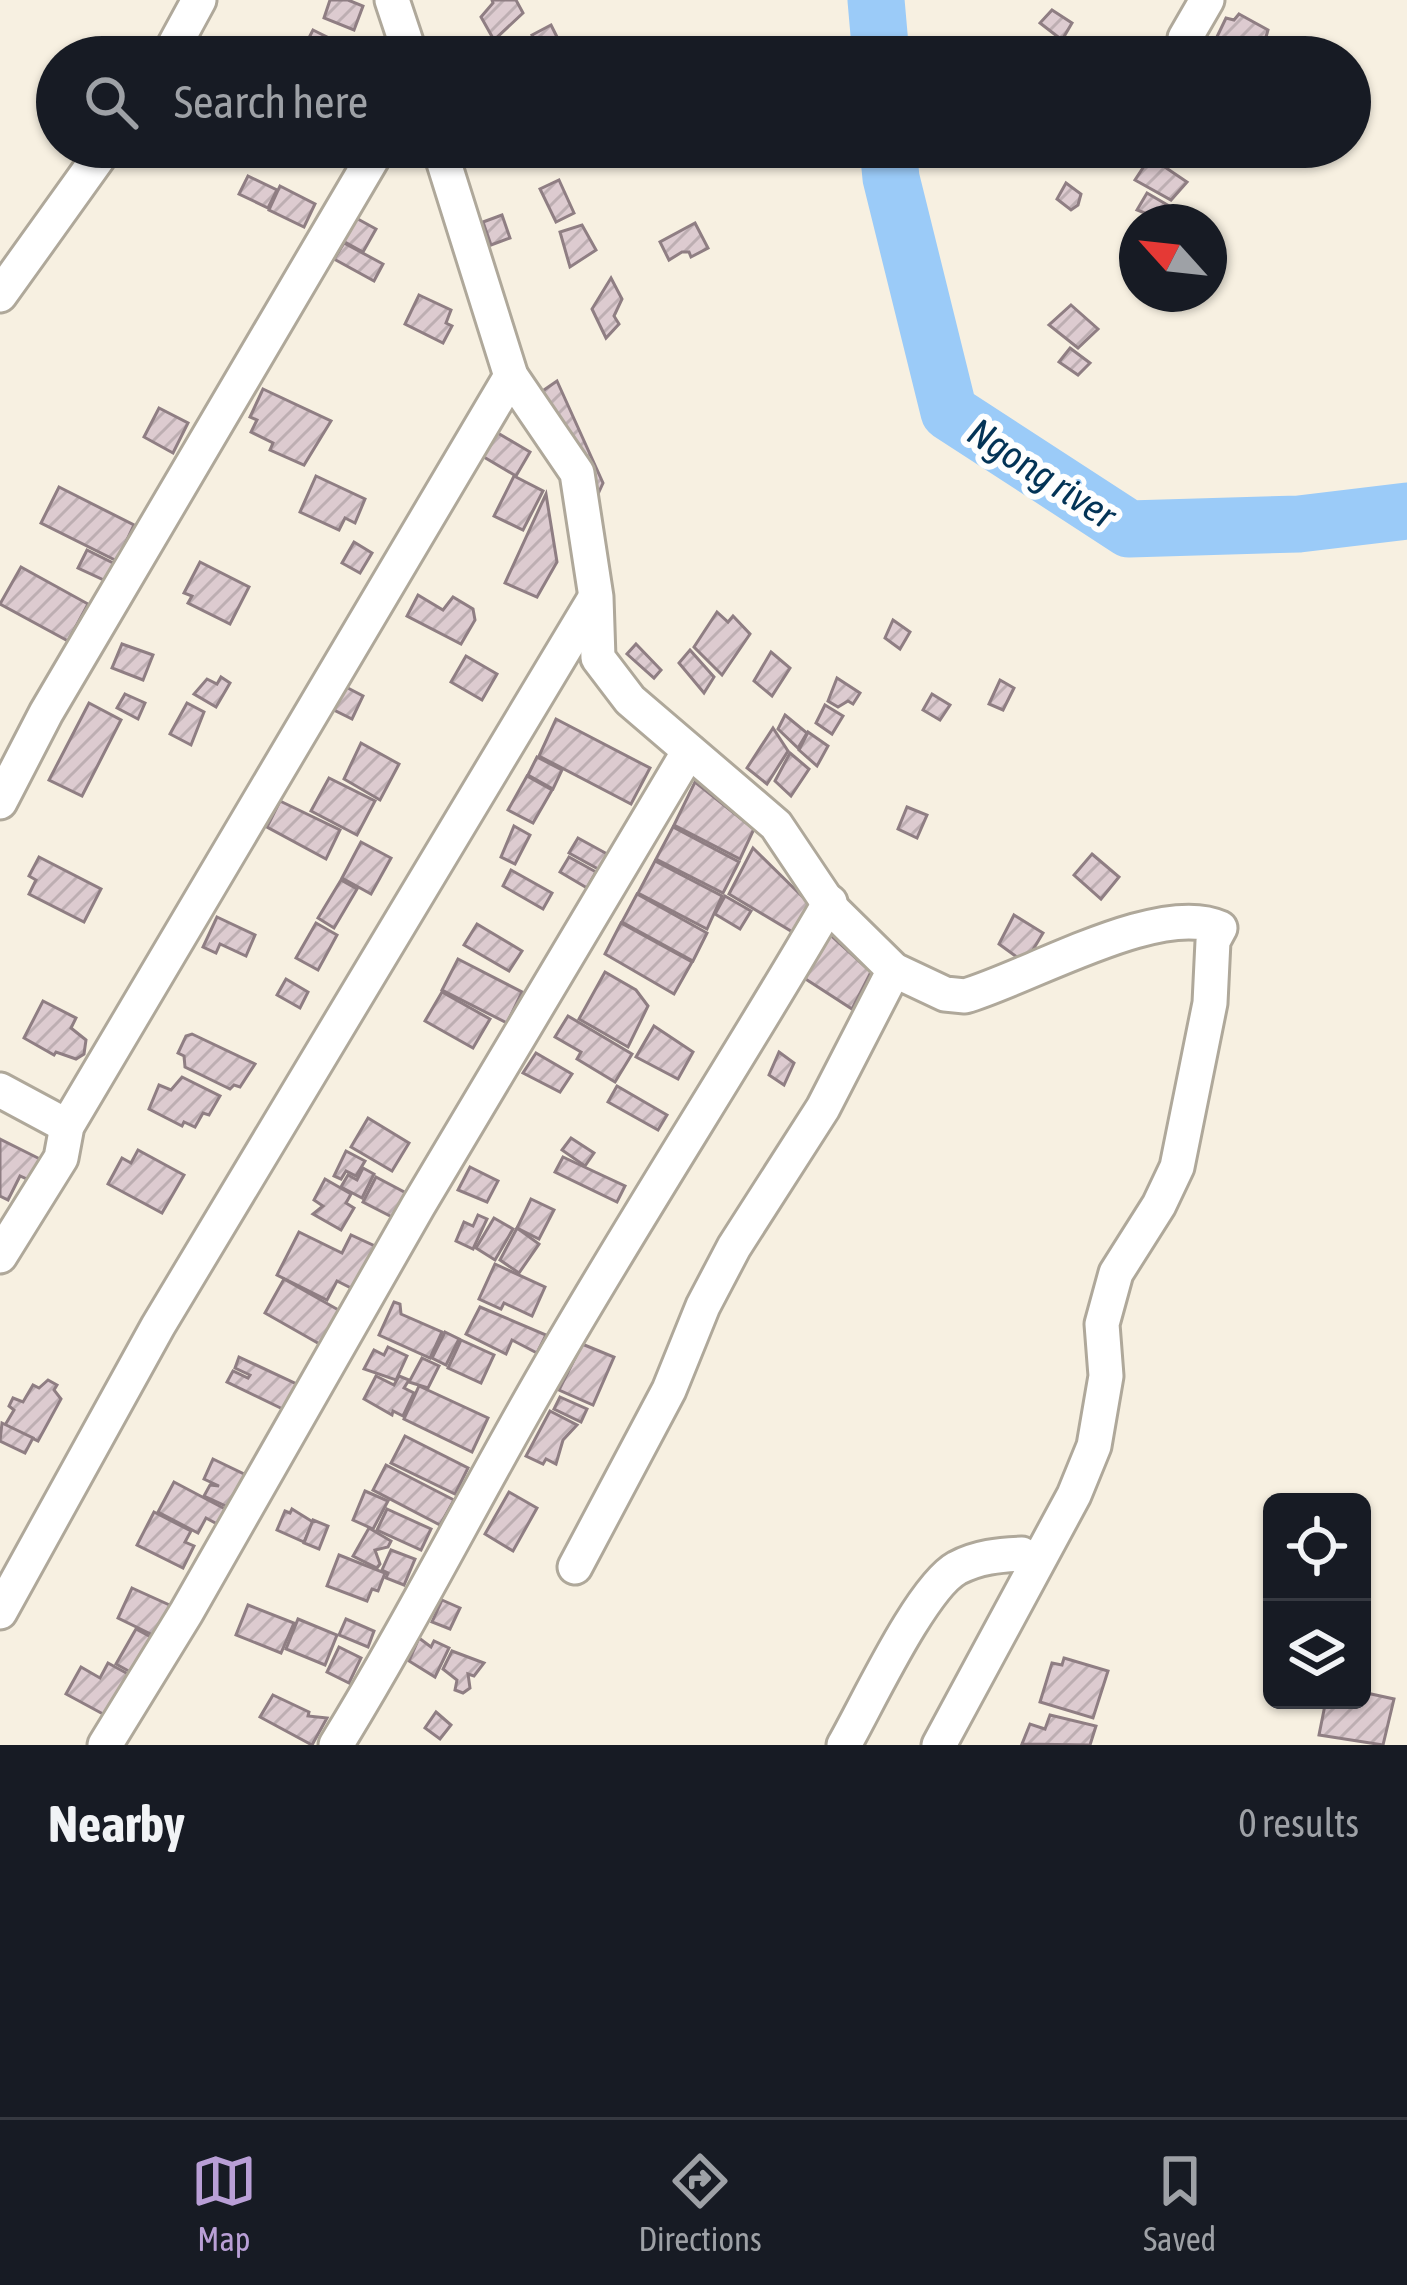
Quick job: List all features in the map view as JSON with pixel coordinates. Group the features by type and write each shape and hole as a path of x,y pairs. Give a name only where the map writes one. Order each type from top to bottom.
{"street":[{"path":"179,36 199,0"},
{"path":"392,0 404,36"},
{"path":"1186,36 1207,0"},
{"path":"0,295 91,168"},
{"path":"0,802 46,713 367,168"},
{"path":"447,168 511,376 577,472 596,596 598,658 630,700 776,825 833,910 894,970 944,994 965,996 1131,931 1171,922 1220,928 1213,941 1210,1003 1177,1167 1160,1205 1116,1273 1102,1324 1106,1376 1094,1446 1074,1495 939,1745"},
{"path":"0,1256 61,1158 67,1126 511,376"},
{"path":"0,1612 158,1326 596,596"},
{"path":"105,1745 689,751"},
{"path":"336,1745 547,1370 830,902"},
{"path":"575,1567 669,1390 703,1306 734,1247 823,1108 894,970"},
{"path":"0,1090 67,1126"},
{"path":"844,1745 927,1599 953,1570 993,1555 1022,1554"}],"building":[{"path":"330,0 363,6 354,30 324,18"},
{"path":"516,0 523,13 498,36 492,36 481,17 493,3"},
{"path":"1052,10 1072,23 1064,36 1057,36 1040,23"},
{"path":"1239,14 1268,30 1266,36 1217,36 1226,18 1234,20"},
{"path":"551,25 556,36 533,36"},
{"path":"1143,168 1166,168 1187,182 1171,200 1135,180"},
{"path":"248,176 277,190 268,208 239,194"},
{"path":"559,180 574,213 556,222 540,189"},
{"path":"1066,183 1081,194 1071,210 1057,199"},
{"path":"280,186 315,204 304,227 269,210"},
{"path":"1147,193 1166,204 1141,204"},
{"path":"502,215 510,238 491,245 483,222"},
{"path":"356,218 376,229 363,252 343,241"},
{"path":"695,223 708,248 691,257 682,252 669,260 660,242"},
{"path":"582,225 596,250 570,267 560,232"},
{"path":"344,243 383,264 374,281 334,259"},
{"path":"611,278 622,299 614,316 619,324 606,338 592,309"},
{"path":"419,295 451,310 446,323 452,326 443,343 405,324"},
{"path":"1071,305 1098,329 1078,348 1049,325"},
{"path":"1070,348 1090,363 1078,375 1059,362"},
{"path":"557,381 603,483 593,505 541,392"},
{"path":"263,389 331,421 304,465 270,450 273,443 251,432 257,420 250,417"},
{"path":"159,408 188,423 173,453 144,437"},
{"path":"486,426 530,452 516,476 472,450"},
{"path":"316,476 365,499 355,523 345,518 339,530 300,512"},
{"path":"514,476 543,491 523,530 494,516"},
{"path":"59,487 134,525 117,561 41,523"},
{"path":"546,494 557,562 537,597 505,583"},
{"path":"354,542 372,553 360,573 342,563"},
{"path":"87,550 115,564 106,581 78,568"},
{"path":"200,562 249,587 230,624 188,603 192,596 184,593"},
{"path":"21,567 88,604 68,641 0,604"},
{"path":"418,595 443,610 453,597 473,609 475,620 461,644 407,616"},
{"path":"717,612 728,622 733,616 750,634 722,675 694,647"},
{"path":"893,620 910,632 900,649 885,638"},
{"path":"122,644 153,655 143,680 112,668"},
{"path":"636,644 661,670 654,678 627,654"},
{"path":"690,650 714,677 704,693 679,663"},
{"path":"771,652 790,668 772,696 754,681"},
{"path":"466,656 497,674 482,700 451,682"},
{"path":"221,677 230,683 216,707 194,694 207,679 217,684"},
{"path":"837,678 860,693 853,704 848,701 838,707 828,701"},
{"path":"1000,680 1014,688 1003,710 989,704"},
{"path":"344,686 363,696 352,719 332,709"},
{"path":"125,694 145,703 138,719 117,708"},
{"path":"932,694 950,705 940,720 923,710"},
{"path":"89,703 121,720 82,796 49,780"},
{"path":"187,703 204,712 191,745 170,734"},
{"path":"825,705 843,716 832,734 816,723"},
{"path":"785,715 807,733 798,748 778,729"},
{"path":"556,719 650,768 631,804 539,756"},
{"path":"773,728 788,751 767,784 747,768"},
{"path":"808,732 828,746 817,766 799,750"},
{"path":"361,743 399,764 380,800 344,779"},
{"path":"790,753 809,769 791,796 775,781"},
{"path":"537,757 562,770 553,789 528,775"},
{"path":"527,776 552,790 533,823 508,810"},
{"path":"329,778 375,801 357,835 311,811"},
{"path":"695,782 754,829 740,859 674,825"},
{"path":"280,801 340,830 326,859 267,827"},
{"path":"907,807 927,815 917,838 898,829"},
{"path":"514,826 530,835 515,864 501,857"},
{"path":"673,827 739,862 723,893 656,859"},
{"path":"578,838 609,855 600,870 569,853"},
{"path":"361,842 391,858 371,894 342,878"},
{"path":"753,848 810,904 796,934 729,894"},
{"path":"1092,854 1119,877 1101,899 1074,875"},
{"path":"39,857 101,889 84,922 29,894 36,880 29,876"},
{"path":"569,857 596,872 587,888 560,872"},
{"path":"655,861 722,896 707,929 638,893"},
{"path":"511,870 552,893 543,909 503,886"},
{"path":"341,880 357,889 334,928 318,918"},
{"path":"637,894 707,933 693,961 622,922"},
{"path":"725,896 751,911 740,929 715,914"},
{"path":"1014,915 1043,933 1025,963 999,944"},
{"path":"217,917 255,935 246,956 220,944 216,953 203,947"},
{"path":"316,923 337,935 318,970 296,958"},
{"path":"621,923 692,962 674,994 605,954"},
{"path":"477,924 522,951 509,971 464,945"},
{"path":"827,932 871,972 852,1009 804,978"},
{"path":"458,959 522,992 507,1023 442,990"},
{"path":"605,972 636,990 648,1006 628,1047 579,1019"},
{"path":"286,979 308,992 300,1008 277,995"},
{"path":"442,992 490,1019 473,1048 425,1021"},
{"path":"43,1001 76,1018 71,1028 86,1040 84,1054 76,1059 54,1055 24,1038"},
{"path":"568,1016 632,1054 615,1082 577,1059 581,1052 555,1037"},
{"path":"654,1026 693,1052 678,1079 636,1057"},
{"path":"192,1034 255,1064 240,1087 230,1089 185,1067 184,1056 178,1053 186,1036"},
{"path":"779,1052 794,1063 784,1085 769,1075"},
{"path":"536,1053 572,1074 560,1092 523,1073"},
{"path":"182,1077 220,1096 195,1127 184,1122 182,1126 149,1109 159,1085 171,1090"},
{"path":"617,1086 667,1115 658,1130 608,1102"},
{"path":"368,1118 409,1143 392,1171 351,1147"},
{"path":"571,1138 594,1153 585,1166 562,1150"},
{"path":"0,1139 50,1164 38,1184 20,1176 8,1200 0,1196"},
{"path":"138,1150 184,1175 162,1213 108,1184 122,1158 131,1163"},
{"path":"346,1151 365,1161 356,1176 346,1171 341,1179 334,1176"},
{"path":"563,1157 625,1186 617,1202 555,1172"},
{"path":"470,1167 498,1181 487,1202 458,1190"},
{"path":"363,1168 374,1174 362,1198 341,1187 348,1175 357,1180"},
{"path":"376,1177 406,1193 394,1218 363,1202"},
{"path":"325,1179 351,1194 346,1203 354,1208 341,1230 313,1214 323,1206 314,1200"},
{"path":"531,1199 554,1210 539,1239 517,1228"},
{"path":"478,1215 487,1219 473,1249 456,1241 464,1222 473,1226"},
{"path":"494,1218 513,1229 495,1260 476,1248"},
{"path":"517,1228 539,1244 519,1273 500,1260"},
{"path":"299,1232 342,1253 351,1235 377,1247 355,1290 337,1281 327,1300 277,1275"},
{"path":"495,1264 545,1287 532,1316 504,1303 501,1309 479,1299"},
{"path":"284,1279 342,1312 323,1346 265,1313"},
{"path":"394,1302 400,1304 401,1314 442,1332 430,1358 379,1335"},
{"path":"480,1307 546,1335 537,1353 512,1340 506,1354 466,1334"},
{"path":"445,1332 459,1339 446,1365 432,1358"},
{"path":"461,1340 494,1355 481,1383 448,1368"},
{"path":"582,1344 614,1357 593,1405 559,1390"},
{"path":"388,1347 407,1356 396,1380 364,1369 374,1350 384,1355"},
{"path":"239,1357 303,1387 291,1413 227,1382 233,1371 250,1375 235,1368"},
{"path":"422,1358 439,1366 428,1388 409,1382"},
{"path":"376,1376 394,1385 399,1376 409,1380 404,1388 414,1393 403,1416 364,1399"},
{"path":"48,1380 57,1385 54,1390 61,1399 38,1441 5,1425 14,1410 9,1406 13,1398 23,1402 33,1385 39,1388"},
{"path":"419,1386 488,1418 472,1452 404,1419"},
{"path":"560,1397 587,1409 581,1422 554,1409"},
{"path":"550,1411 577,1425 563,1440 556,1464 546,1459 543,1464 526,1456"},
{"path":"2,1423 33,1438 25,1453 0,1441"},
{"path":"405,1436 468,1468 455,1494 391,1463"},
{"path":"213,1459 246,1475 237,1492 239,1512 204,1496 210,1485 219,1486 204,1479"},
{"path":"386,1465 454,1500 440,1525 373,1490"},
{"path":"174,1482 227,1510 219,1525 206,1518 198,1533 158,1512"},
{"path":"365,1491 388,1501 373,1529 353,1520"},
{"path":"509,1492 537,1508 513,1551 485,1534"},
{"path":"292,1509 313,1522 304,1542 277,1530 285,1511"},
{"path":"387,1509 431,1529 421,1550 377,1530"},
{"path":"154,1512 191,1531 185,1542 194,1546 183,1568 137,1545"},
{"path":"313,1520 328,1526 319,1549 304,1543"},
{"path":"369,1528 391,1541 388,1547 375,1550 377,1568 353,1556"},
{"path":"391,1550 415,1559 404,1585 386,1578 388,1573 382,1570"},
{"path":"339,1555 385,1573 378,1591 372,1589 367,1601 327,1586"},
{"path":"132,1588 176,1608 161,1639 118,1618"},
{"path":"442,1600 460,1608 450,1629 432,1622"},
{"path":"248,1605 294,1623 281,1653 236,1635"},
{"path":"298,1619 337,1635 325,1665 286,1649"},
{"path":"346,1619 374,1631 368,1647 339,1635"},
{"path":"136,1629 162,1643 143,1679 116,1664"},
{"path":"419,1638 431,1647 434,1641 449,1648 435,1677 409,1661"},
{"path":"339,1647 361,1658 349,1683 327,1672"},
{"path":"452,1651 484,1663 474,1676 468,1674 470,1688 463,1693 455,1690 457,1680 443,1669"},
{"path":"1064,1658 1108,1671 1093,1718 1040,1702 1052,1663 1062,1665"},
{"path":"108,1663 139,1680 116,1721 66,1694 81,1667 100,1678"},
{"path":"1371,1694 1394,1699 1383,1745 1319,1735 1324,1709 1371,1709"},
{"path":"273,1695 309,1712 308,1716 327,1718 312,1745 260,1717"},
{"path":"436,1712 451,1725 440,1739 425,1728"},
{"path":"1050,1715 1096,1726 1090,1745 1022,1744 1030,1724 1045,1729"}],"waterway":[{"name":"Ngong river","path":"876,0 879,36"},
{"name":"Ngong river","path":"890,168 949,412 1129,529 1299,524 1407,511"}]}
